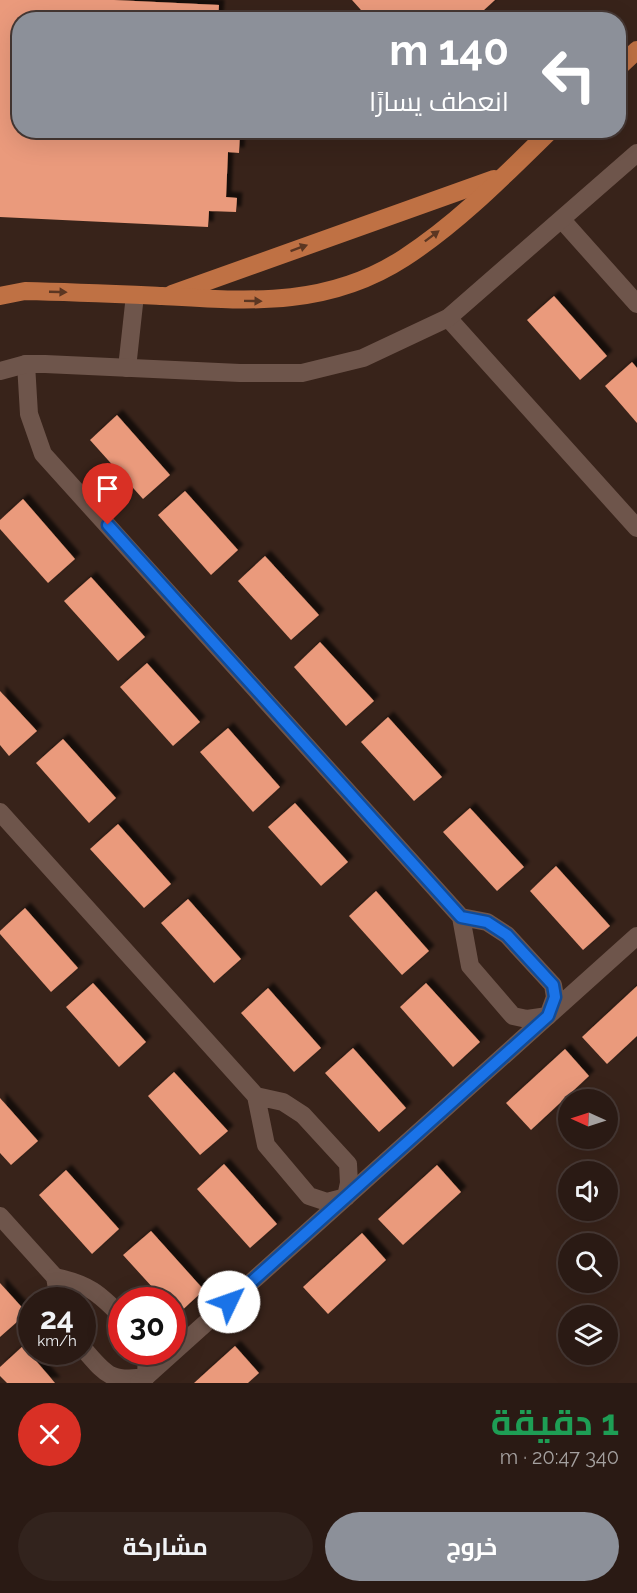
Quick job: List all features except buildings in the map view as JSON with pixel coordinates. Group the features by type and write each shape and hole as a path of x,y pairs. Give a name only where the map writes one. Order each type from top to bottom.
{"main road":[{"path":"626,60 637,50"},
{"path":"0,296 25,291 259,301 306,297 351,284 403,259 452,222 543,138"},
{"path":"165,296 504,175"}],"street":[{"path":"0,371 26,364 302,373 363,358 448,318 637,153"},
{"path":"562,220 637,304"},
{"path":"127,368 135,295"},
{"path":"448,318 637,528"},
{"path":"26,364 29,414 43,454 461,917 470,966 513,1016 527,1019 548,1016"},
{"path":"0,812 256,1096 266,1145 309,1196 327,1202 346,1197"},
{"path":"461,917 487,922 507,935 553,985 555,997 548,1016"},
{"path":"96,1363 108,1377 126,1383 142,1380 637,936"},
{"path":"256,1096 283,1102 303,1115 348,1164 350,1183 346,1197"},
{"path":"0,1216 56,1277 57,1287"},
{"path":"56,1277 82,1282 108,1302"},
{"path":"142,1380 145,1365"}],"route":[{"path":"108,525 461,917 487,922 507,935 553,985 555,997 548,1016 229,1302"}]}
